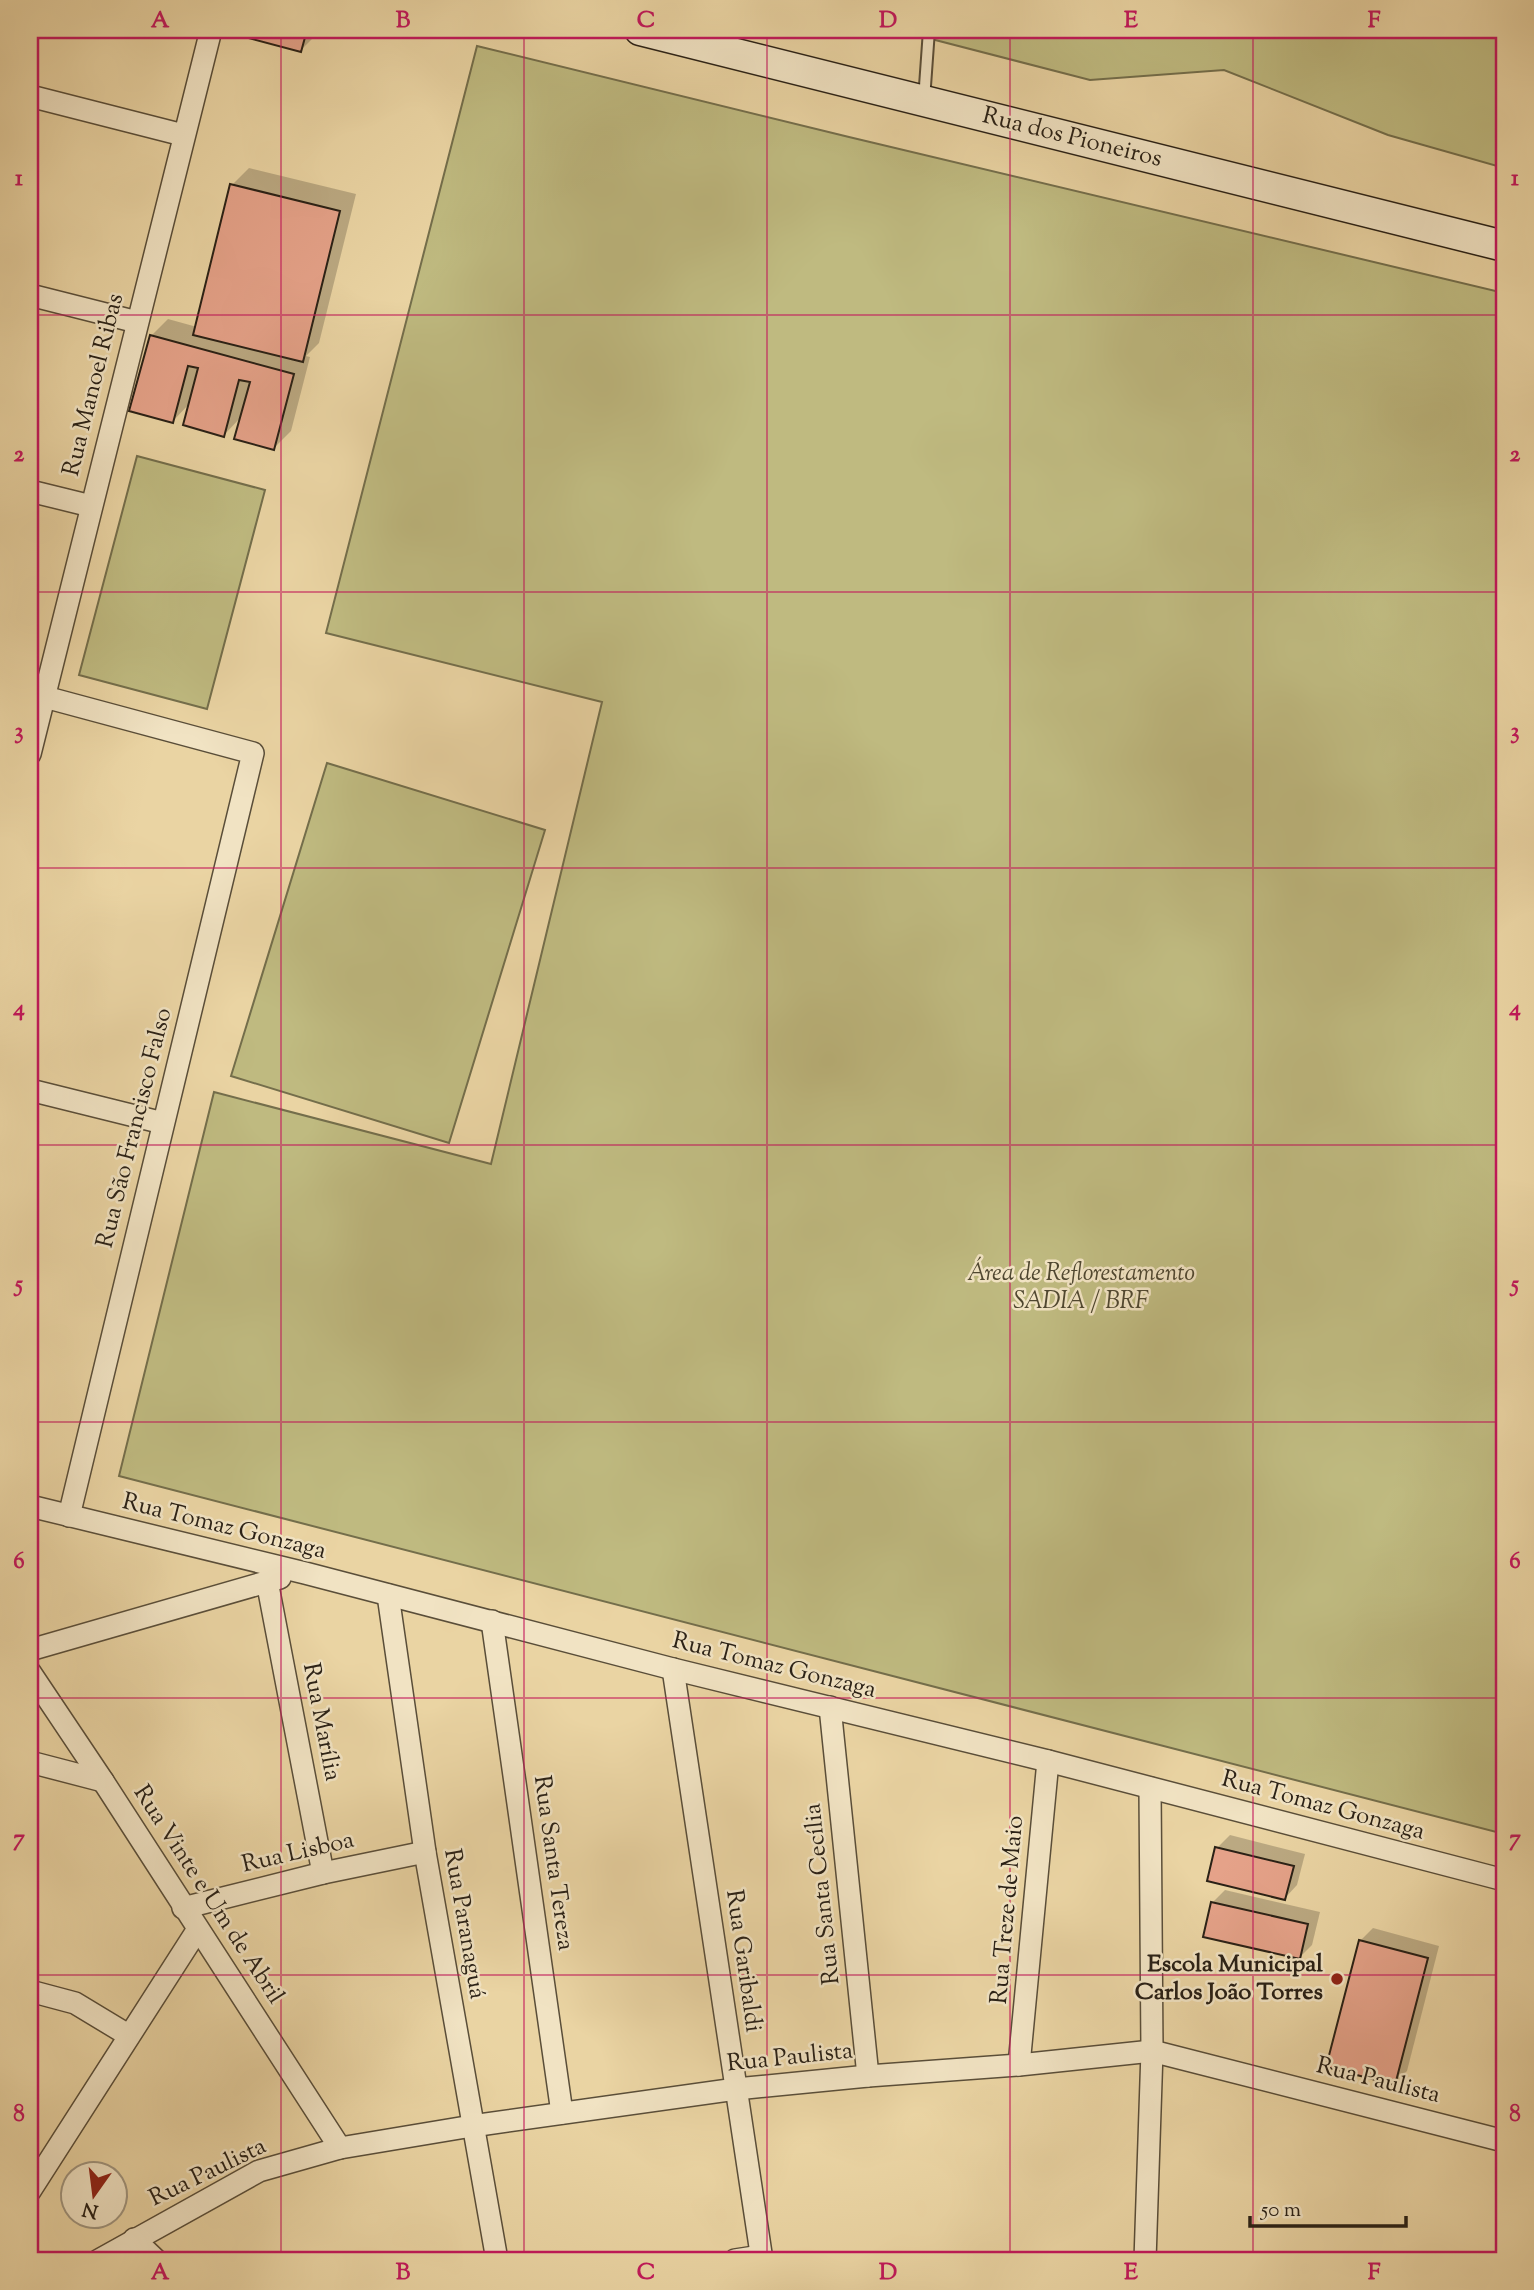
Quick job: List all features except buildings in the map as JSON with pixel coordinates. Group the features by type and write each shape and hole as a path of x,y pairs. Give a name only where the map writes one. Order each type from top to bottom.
{"main road":[{"name":"Rua dos Pioneiros","path":"640,30 1504,246"}],"street":[{"name":"Rua Manoel Ribas","path":"30,754 37,695 91,506 211,30"},
{"path":"30,96 183,135"},
{"path":"30,295 137,322"},
{"path":"30,491 91,506"},
{"name":"Rua São Francisco Falso","path":"37,695 253,753 69,1516"},
{"path":"30,1090 163,1123"},
{"name":"Rua Tomaz Gonzaga","path":"30,1506 1048,1761 1504,1880"},
{"path":"30,1650 267,1581 305,1573"},
{"name":"Rua Marília","path":"267,1581 323,1873"},
{"name":"Rua Paranaguá","path":"388,1595 425,1852 497,2260"},
{"name":"Rua Santa Tereza","path":"492,1620 562,2113"},
{"name":"Rua Garibaldi","path":"673,1669 762,2258"},
{"name":"Rua Vinte e Um de Abril","path":"30,1672 340,2148"},
{"name":"Rua Santa Cecília","path":"830,1707 868,2076"},
{"name":"Rua Treze de Maio","path":"1019,2065 1048,1761"},
{"path":"30,1762 103,1781"},
{"path":"1145,2260 1152,2050 1150,1788"},
{"name":"Rua Lisboa","path":"183,1908 323,1873 425,1852"},
{"path":"30,2191 198,1929"},
{"path":"30,1991 75,2003 128,2035"},
{"name":"Rua Paulista","path":"99,2260 259,2171 340,2148 472,2126 736,2089 1019,2065 1152,2050 1504,2141"},
{"path":"134,2239 156,2260"},
{"path":"735,2260 762,2258"}],"lane":[{"path":"924,101 929,30"}],"green space":[{"path":"884,30 1504,30 1504,168 1388,135 1224,70 1090,80 912,34"},
{"name":"Área de Reflorestamento SADIA / BRF","path":"477,46 1504,293 1504,1834 119,1476 214,1092 491,1164 602,702 326,633"},
{"path":"137,456 265,490 207,709 79,675"},
{"path":"327,763 545,830 449,1143 231,1076"}],"place":[{"name":"Escola Municipal Carlos João Torres","path":"1337,1979"}]}
